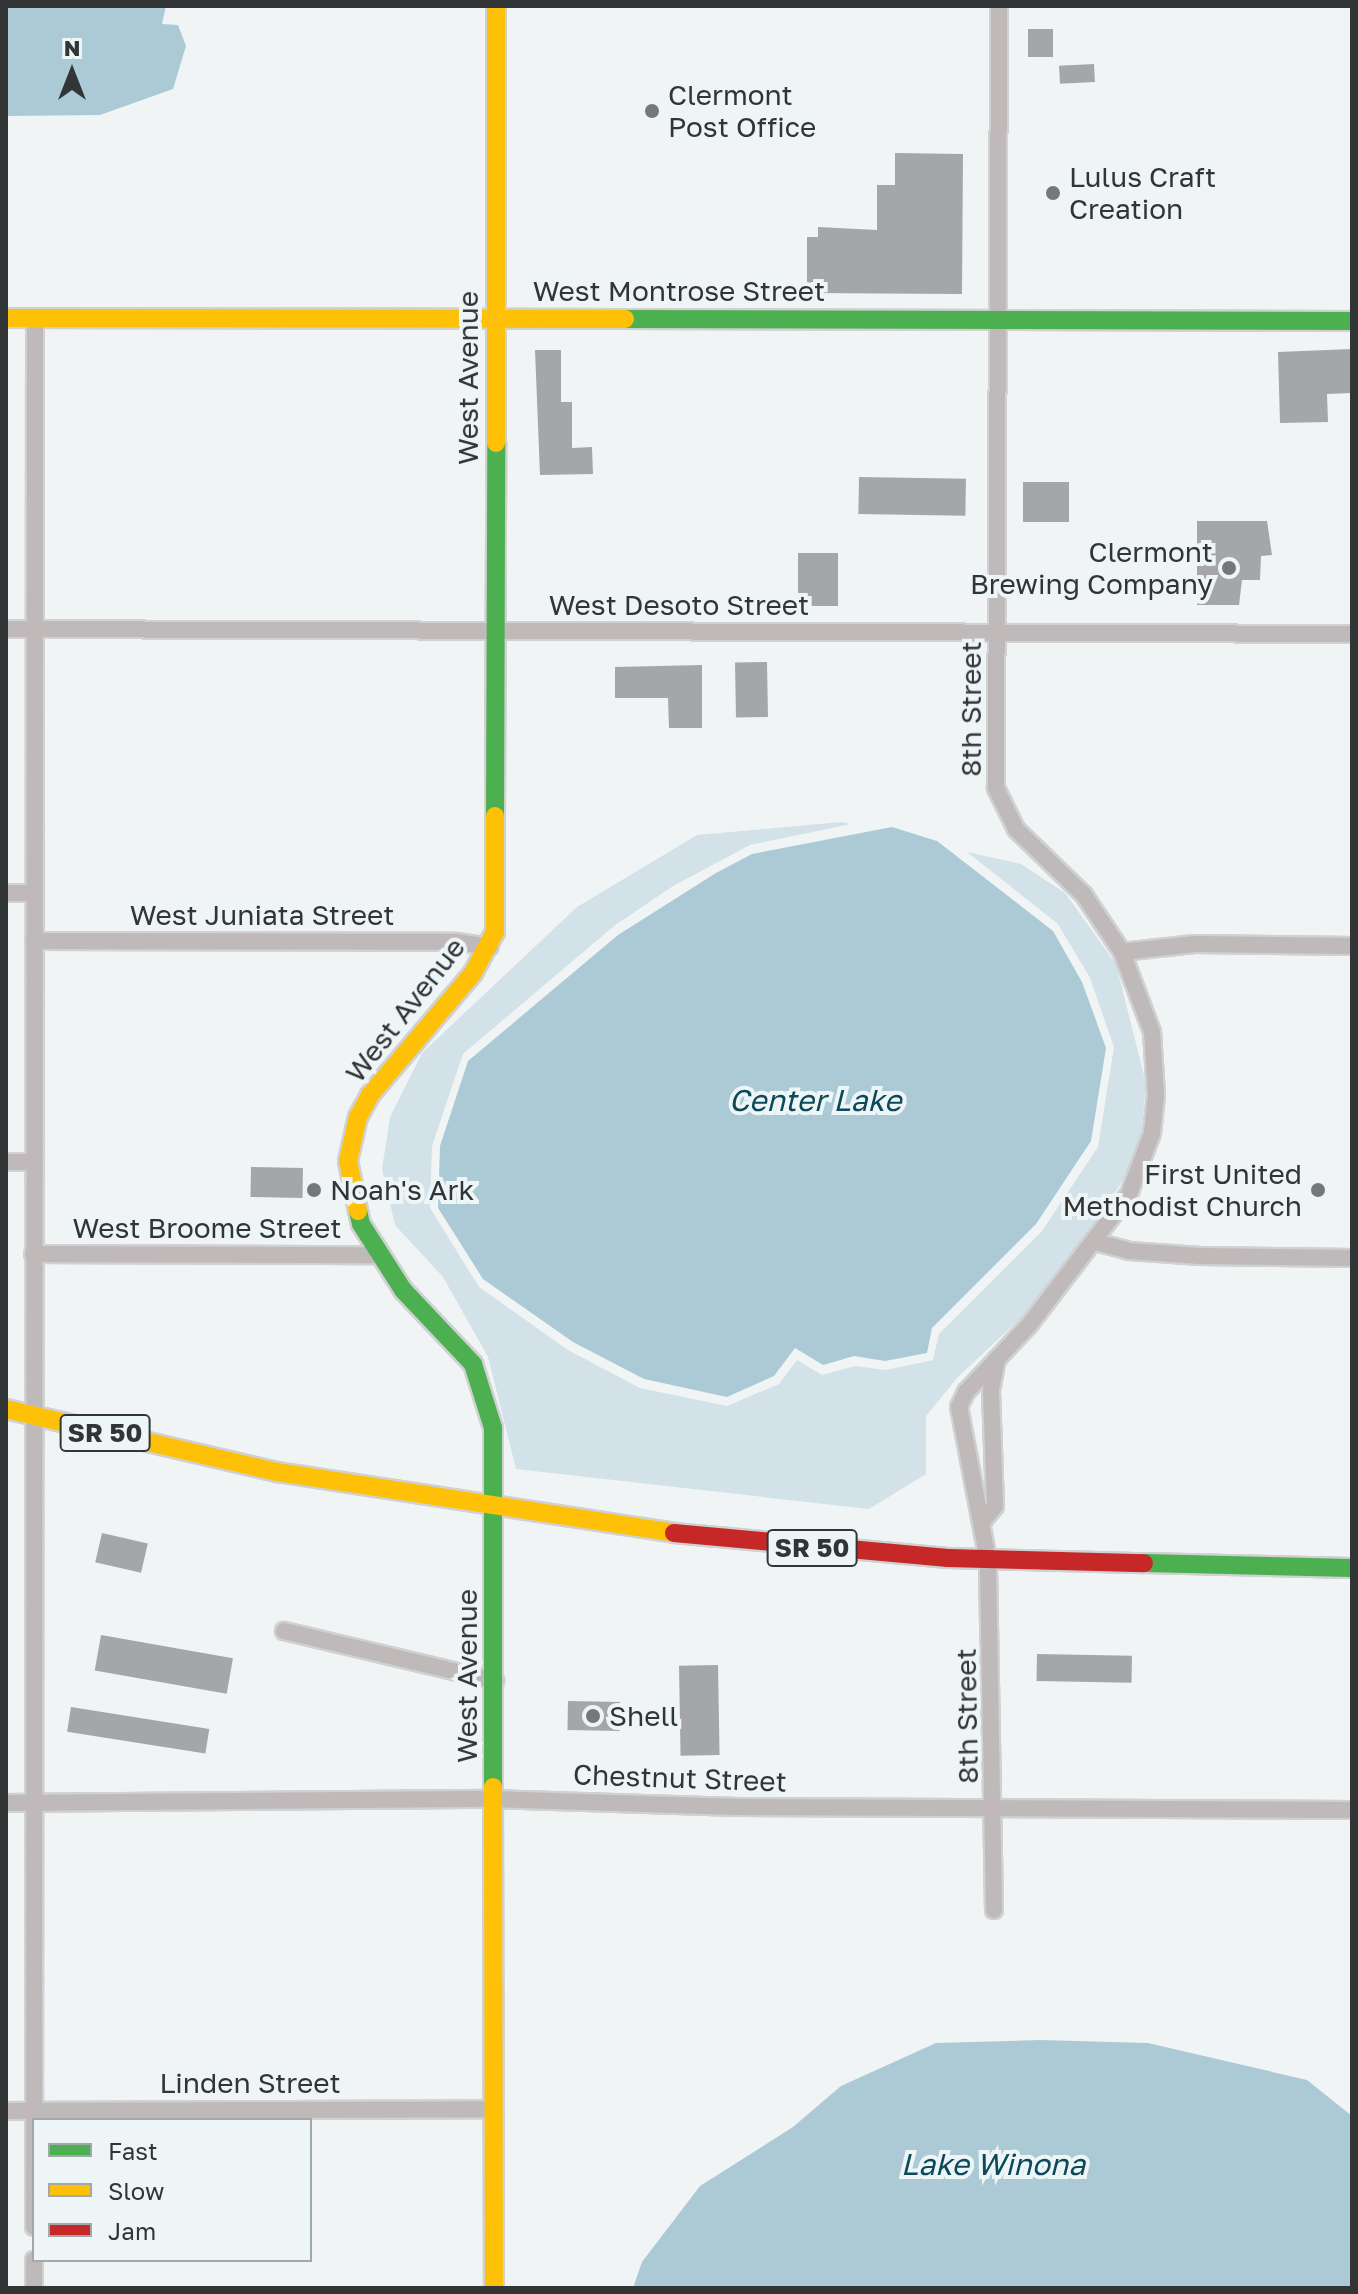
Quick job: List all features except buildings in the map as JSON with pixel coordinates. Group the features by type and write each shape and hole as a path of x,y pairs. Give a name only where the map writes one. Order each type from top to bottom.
{"main road":[{"name":"West Avenue","path":"494,2288 493,1428 483,1382 473,1364 403,1290 354,1207 348,1182 358,1117 392,1063 458,992 490,947 497,904 496,6"},
{"name":"West Montrose Street","path":"6,318 1352,321"},
{"name":"SR 50","path":"6,1409 291,1475 493,1509 744,1542 988,1560 1352,1568"}],"street":[{"name":"8th Street","path":"994,1910 988,1560 959,1407 1096,1242 1141,1170 1156,1095 1152,1032 1122,952 1084,895 1034,849 1003,810 994,752 999,6"},
{"path":"34,2118 35,318"},
{"name":"West Desoto Street","path":"6,629 1352,634"},
{"path":"6,893 34,893"},
{"name":"West Juniata Street","path":"34,941 456,942 490,947"},
{"path":"1122,952 1195,944 1352,946"},
{"path":"6,1162 33,1162"},
{"path":"1096,1242 1142,1252 1352,1258"},
{"name":"West Broome Street","path":"33,1254 380,1255"},
{"name":"8th Street","path":"982,1522 995,1506 991,1390 998,1357"},
{"path":"284,1631 495,1681"},
{"name":"Chestnut Street","path":"6,1803 495,1799 994,1809 1352,1810"},
{"name":"Linden Street","path":"6,2111 493,2109"},
{"path":"34,2262 34,2288"}],"shaded area":[{"path":"841,822 851,824 750,845 673,886 614,926 463,1054 432,1146 430,1208 479,1287 568,1350 640,1388 727,1406 779,1384 797,1360 822,1375 855,1366 886,1370 933,1360 939,1334 1042,1231 1098,1147 1114,1047 1090,978 1058,924 967,852 1021,864 1065,893 1116,964 1146,1083 1142,1130 1132,1166 1087,1236 1022,1317 958,1377 926,1416 926,1474 869,1509 516,1469 488,1357 443,1277 395,1225 382,1169 390,1117 422,1053 577,907 697,835"}],"water":[{"path":"6,6 166,6 162,24 178,25 186,46 173,89 100,115 6,116"},
{"name":"Center Lake","path":"892,827 937,841 1053,931 1082,982 1106,1048 1091,1141 1036,1224 932,1328 927,1353 885,1361 854,1356 823,1365 795,1348 774,1376 727,1397 644,1379 573,1342 483,1279 438,1208 440,1146 468,1061 618,935 716,873 752,854"},
{"name":"Lake Winona","path":"1040,2040 1148,2043 1307,2080 1352,2116 1352,2288 633,2288 642,2262 700,2186 793,2127 841,2086 936,2043"}],"traffic: fast":[{"path":"625,319 1352,321"},
{"path":"495,816 496,443"},
{"path":"358,1211 361,1224 403,1290 473,1364 493,1428 493,1787"},
{"path":"1144,1563 1352,1568"}],"traffic: slow":[{"path":"496,6 496,443"},
{"path":"6,318 625,319"},
{"path":"358,1211 348,1161 358,1117 370,1095 473,973 495,932 495,816"},
{"path":"6,1409 277,1472 674,1533"},
{"path":"493,1787 494,2288"}],"traffic: jam":[{"path":"674,1533 948,1558 1144,1563"}],"place":[{"name":"Clermont Post Office","path":"652,111"},
{"name":"Lulus Craft Creation","path":"1053,193"},
{"name":"Clermont Brewing Company","path":"1229,568"},
{"name":"Noah's Ark","path":"314,1190"},
{"name":"First United Methodist Church","path":"1318,1190"},
{"name":"Shell","path":"593,1716"}]}
